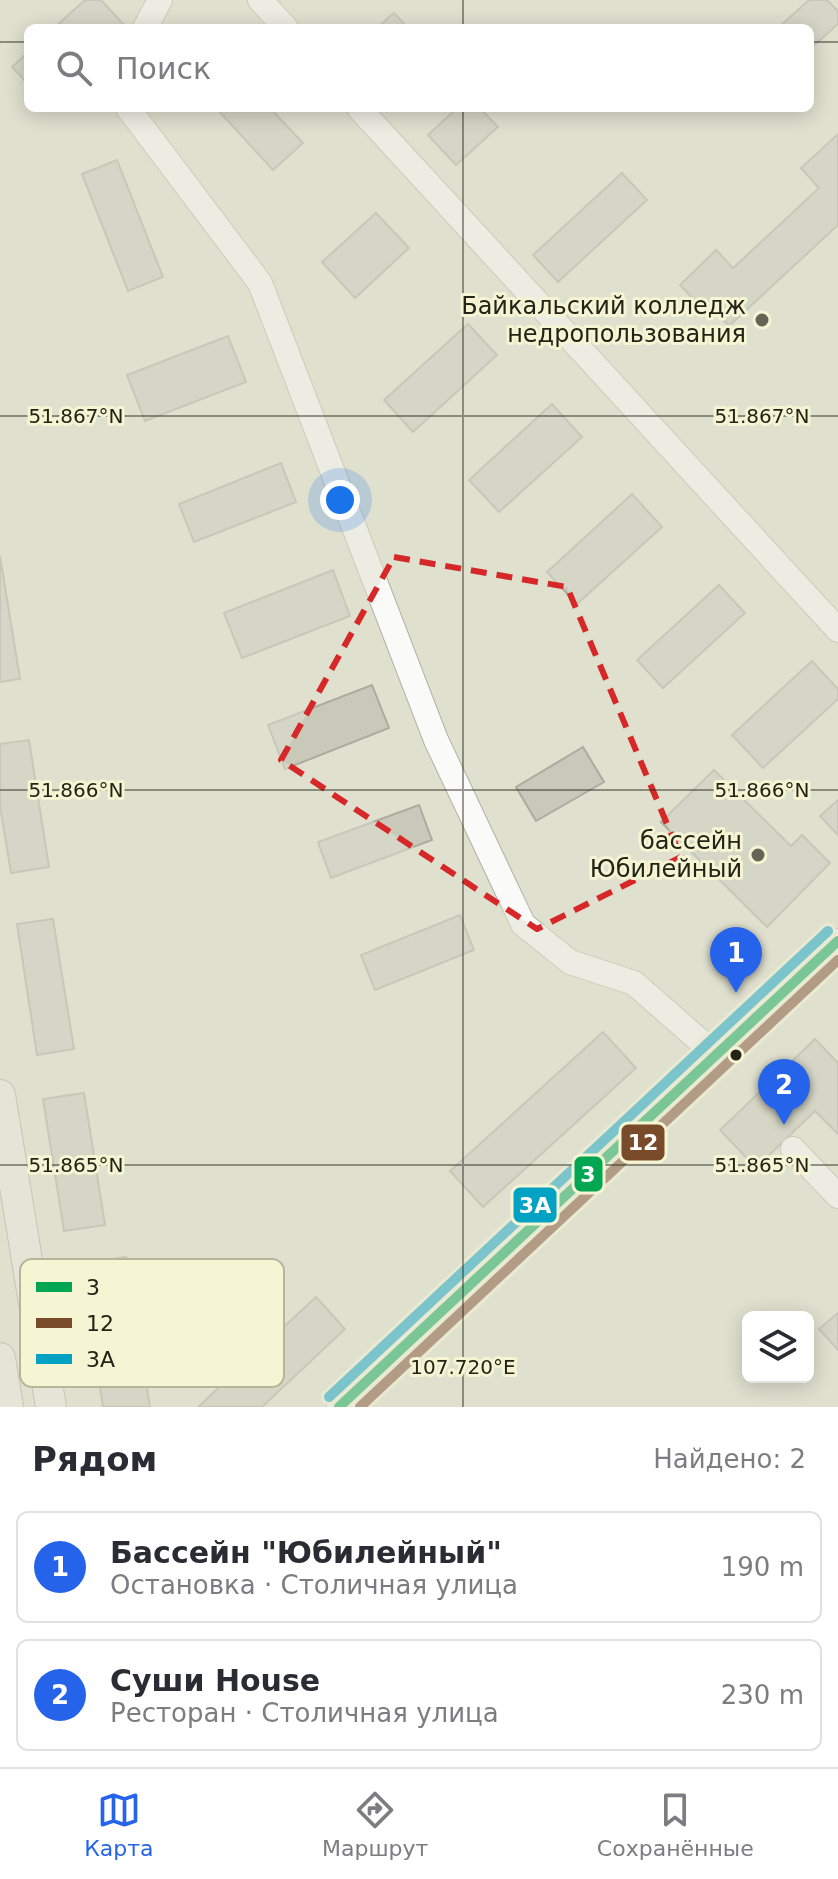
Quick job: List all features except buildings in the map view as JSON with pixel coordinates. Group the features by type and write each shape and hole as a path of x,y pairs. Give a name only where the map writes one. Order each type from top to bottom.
{"main road":[{"path":"0,1095 27,1259"},
{"path":"0,1358 8,1407"},
{"path":"48,1387 51,1407"}],"street":[{"path":"147,24 160,0"},
{"path":"260,0 282,24"},
{"path":"131,112 260,283 436,740 523,924 570,962 634,983 716,1055"},
{"path":"363,112 838,630"},
{"path":"339,1407 838,941"},
{"path":"793,1149 838,1196"}],"highlighted area":[{"path":"394,557 567,587 681,857 537,929 281,760"}],"transit line":[{"name":"3А","path":"329,1397 828,931"},
{"name":"3","path":"339,1407 838,941"},
{"name":"12","path":"360,1407 838,960"}],"place":[{"name":"Байкальский колледж недропользования","path":"762,320"},
{"name":"бассейн Юбилейный","path":"758,855"},
{"name":"Бассейн \"Юбилейный\"","path":"736,993"},
{"name":"Суши House","path":"784,1125"}]}
